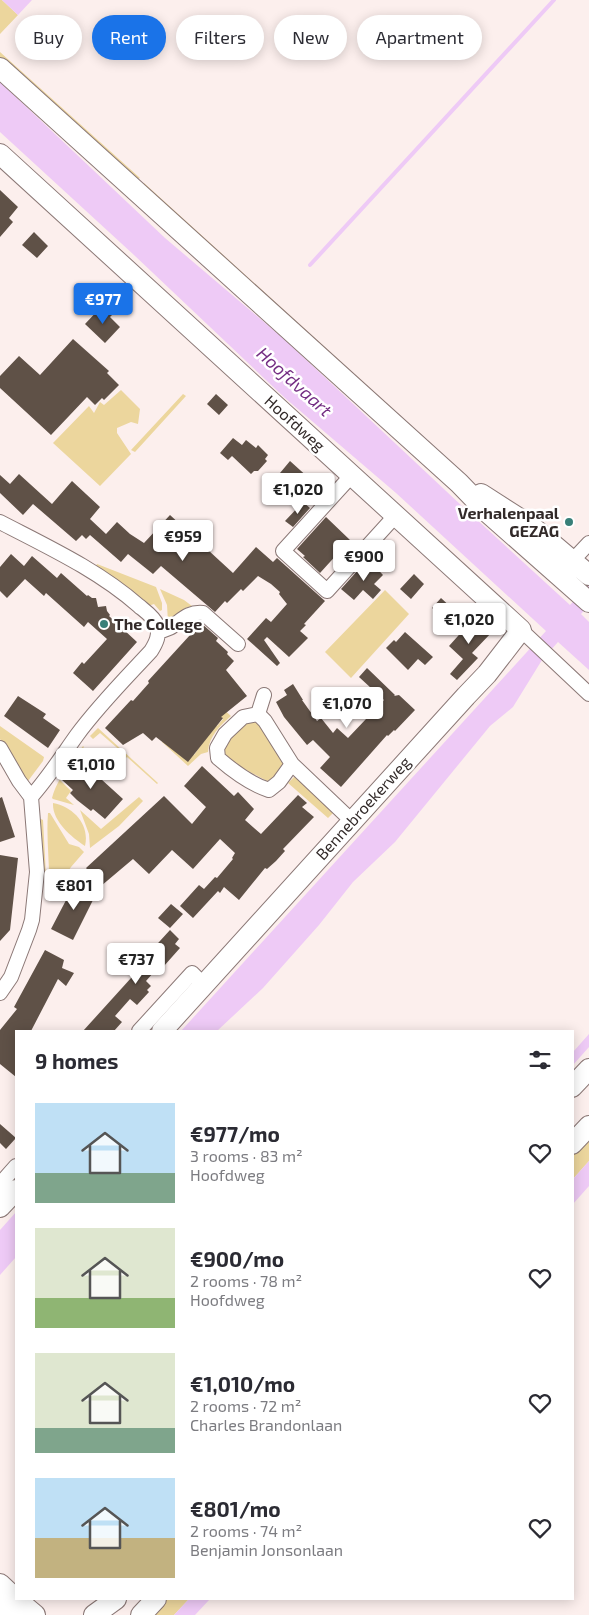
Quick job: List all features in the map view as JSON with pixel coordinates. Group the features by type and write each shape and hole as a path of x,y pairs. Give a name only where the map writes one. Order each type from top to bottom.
{"street":[{"path":"0,68 459,483 487,512 578,592 589,544"},
{"name":"Hoofdweg","path":"0,154 528,636 589,694"},
{"path":"352,475 283,551 327,590 396,515"},
{"path":"459,483 515,515 584,567"},
{"path":"0,522 75,562 122,591 154,619 158,631 155,645 77,734 31,797"},
{"path":"158,631 166,631 188,614 203,613 238,644"},
{"name":"Bennebroekerweg","path":"140,1030 198,979 352,821 487,674 528,636"},
{"path":"258,714 264,694"},
{"path":"258,714 242,717 224,734 217,748 218,758 256,785 269,790 279,782 292,764"},
{"path":"258,714 265,721 292,764 352,821"},
{"path":"0,748 19,781 31,797 37,872 32,920 11,977 0,993"},
{"name":"Bennebroekerweg","path":"163,1030 198,979"},
{"path":"574,1085 589,1069"},
{"path":"574,1142 589,1126"},
{"path":"10,1197 0,1184 15,1167"},
{"path":"0,1584 15,1598"},
{"path":"17,1600 35,1615"},
{"path":"141,1615 155,1600"},
{"path":"94,1615 102,1608 112,1605"},
{"path":"0,1606 10,1615"}],"shaded area":[{"path":"0,0 2,0 18,15 15,15 15,18 0,34"},
{"path":"0,52 140,178 134,181 0,59"},
{"path":"144,183 426,439 422,443 144,186"},
{"path":"121,390 140,409 138,424 131,422 117,428 117,433 131,454 100,486 53,443 89,406 94,413 100,402 104,405"},
{"path":"183,394 186,396 135,452 131,450"},
{"path":"97,564 156,587 162,603 162,610 160,611 154,604 148,606 95,568"},
{"path":"160,589 184,600 192,606 185,608 168,622 167,605"},
{"path":"385,590 409,614 351,678 325,652"},
{"path":"200,688 231,716 213,736 208,752 201,754 188,766 162,742 177,726 194,755 215,725 217,726 223,719 216,713"},
{"path":"248,721 258,723 285,760 279,773 267,781 235,764 222,752 229,739"},
{"path":"0,726 44,757 28,781 24,779 0,739"},
{"path":"98,728 158,783 127,757 120,763 118,761 123,753 100,733 93,739 90,736"},
{"path":"83,746 80,752 94,764 91,767 79,757 60,780 71,791 66,798 74,805 53,799 54,791 61,777"},
{"path":"295,776 335,811 328,818 288,783"},
{"path":"139,797 143,801 119,826 90,848 89,834 80,810 101,829"},
{"path":"53,803 68,808 79,818 85,831 85,846 63,828 56,816"},
{"path":"48,813 50,813 69,844 79,847 84,852 54,892 49,890"},
{"path":"39,818 43,820 46,875 42,875"},
{"path":"589,1131 589,1161 574,1178 574,1147"},
{"path":"166,1600 188,1600 174,1615 152,1615"}],"water":[{"path":"2,0 32,0 18,15"},
{"name":"Hoofdvaart","path":"0,82 165,238 284,339 570,605 589,585 589,605 581,614 589,622 589,670 558,642 542,660 513,707 490,726 395,842 353,882 319,925 263,988 218,1030 182,1030 546,631 396,493 285,398 134,255 0,132"},
{"path":"589,1034 589,1047 574,1064 574,1051"},
{"path":"589,1161 589,1186 574,1203 574,1178"},
{"path":"15,1213 15,1258 0,1275 0,1230"},
{"path":"188,1600 209,1600 195,1615 174,1615"}],"building":[{"path":"0,190 18,207 9,218 13,222 0,237"},
{"path":"34,232 48,246 37,258 22,245"},
{"path":"102,306 112,315 110,317 120,327 105,343 85,324"},
{"path":"73,339 109,371 107,373 119,385 104,400 102,398 95,405 87,397 51,435 0,388 0,376 19,356 40,375"},
{"path":"216,394 228,405 219,415 207,404"},
{"path":"233,438 242,445 246,440 256,448 258,445 268,455 265,459 267,461 258,471 254,471 251,474 232,456 228,460 220,453"},
{"path":"290,461 310,479 300,490 280,473"},
{"path":"19,474 52,504 72,481 100,507 90,519 106,534 117,522 144,543 170,515 233,573 256,547 273,562 277,558 325,601 300,631 308,638 289,657 267,637 264,640 280,663 277,666 247,639 266,618 271,622 287,604 279,594 280,592 271,584 258,576 243,591 241,589 227,603 225,601 215,612 161,566 153,574 128,554 121,562 90,535 86,539 82,535 76,541 33,504 23,515 0,493 0,475 10,484"},
{"path":"303,502 310,508 293,527 285,521"},
{"path":"326,517 350,540 320,573 297,549"},
{"name":"The College","path":"11,554 24,566 32,556 57,578 61,573 87,596 96,598 98,607 106,606 109,616 137,642 93,691 73,673 107,639 88,622 84,627 46,593 44,596 25,579 7,598 0,591 0,567"},
{"path":"368,559 383,575 374,584 381,590 373,599 363,590 354,600 341,589"},
{"path":"414,574 424,584 411,599 400,589"},
{"path":"441,598 454,610 445,620 432,608"},
{"path":"475,617 492,632 472,653 478,658 457,680 450,674 463,659 449,646"},
{"path":"201,623 218,638 216,641 228,652 227,654 234,661 226,670 247,696 221,717 223,718 188,762 156,737 152,741 143,733 123,745 105,728 131,700 133,701 149,683 148,681"},
{"path":"405,632 433,657 425,665 418,659 408,670 386,648 394,640 396,642"},
{"path":"367,668 394,696 399,695 415,710 395,731 387,735 341,787 320,768 330,757 313,740 307,745 284,717 276,702 287,695 284,690 293,684 317,721 321,718 333,733 337,728 348,738 384,700 359,677"},
{"path":"18,696 46,714 43,718 60,730 48,748 4,716"},
{"path":"79,759 123,799 105,819 93,809 91,811 77,800 70,793 73,790 61,779"},
{"path":"202,766 234,796 238,792 254,809 245,820 261,834 298,795 307,803 302,807 314,817 283,849 285,851 276,861 267,869 265,868 239,900 224,887 193,918 180,906 199,885 204,889 215,877 217,878 233,859 235,853 220,839 193,869 172,850 149,874 133,859 101,886 86,868 164,796 192,824 206,807 184,786"},
{"path":"2,797 15,837 0,842 0,798"},
{"path":"0,855 18,858 10,930 0,941"},
{"path":"76,881 97,892 73,940 51,929"},
{"path":"171,904 183,914 170,928 158,918"},
{"path":"170,930 179,939 175,944 180,948 164,966 161,964 146,981 151,986 147,990 149,992 137,1005 130,999 115,1016 122,1022 115,1030 84,1030 141,967 138,965"},
{"path":"45,950 64,960 62,968 74,973 66,986 58,979 32,1030 15,1030 15,1076 0,1064 0,1030 17,1009 14,1007"},
{"path":"0,1124 15,1139 6,1149 0,1143"}],"waterway":[{"path":"310,265 554,0"}],"place":[{"name":"Verhalenpaal GEZAG","path":"569,522"},
{"name":"The College","path":"104,624"}]}
